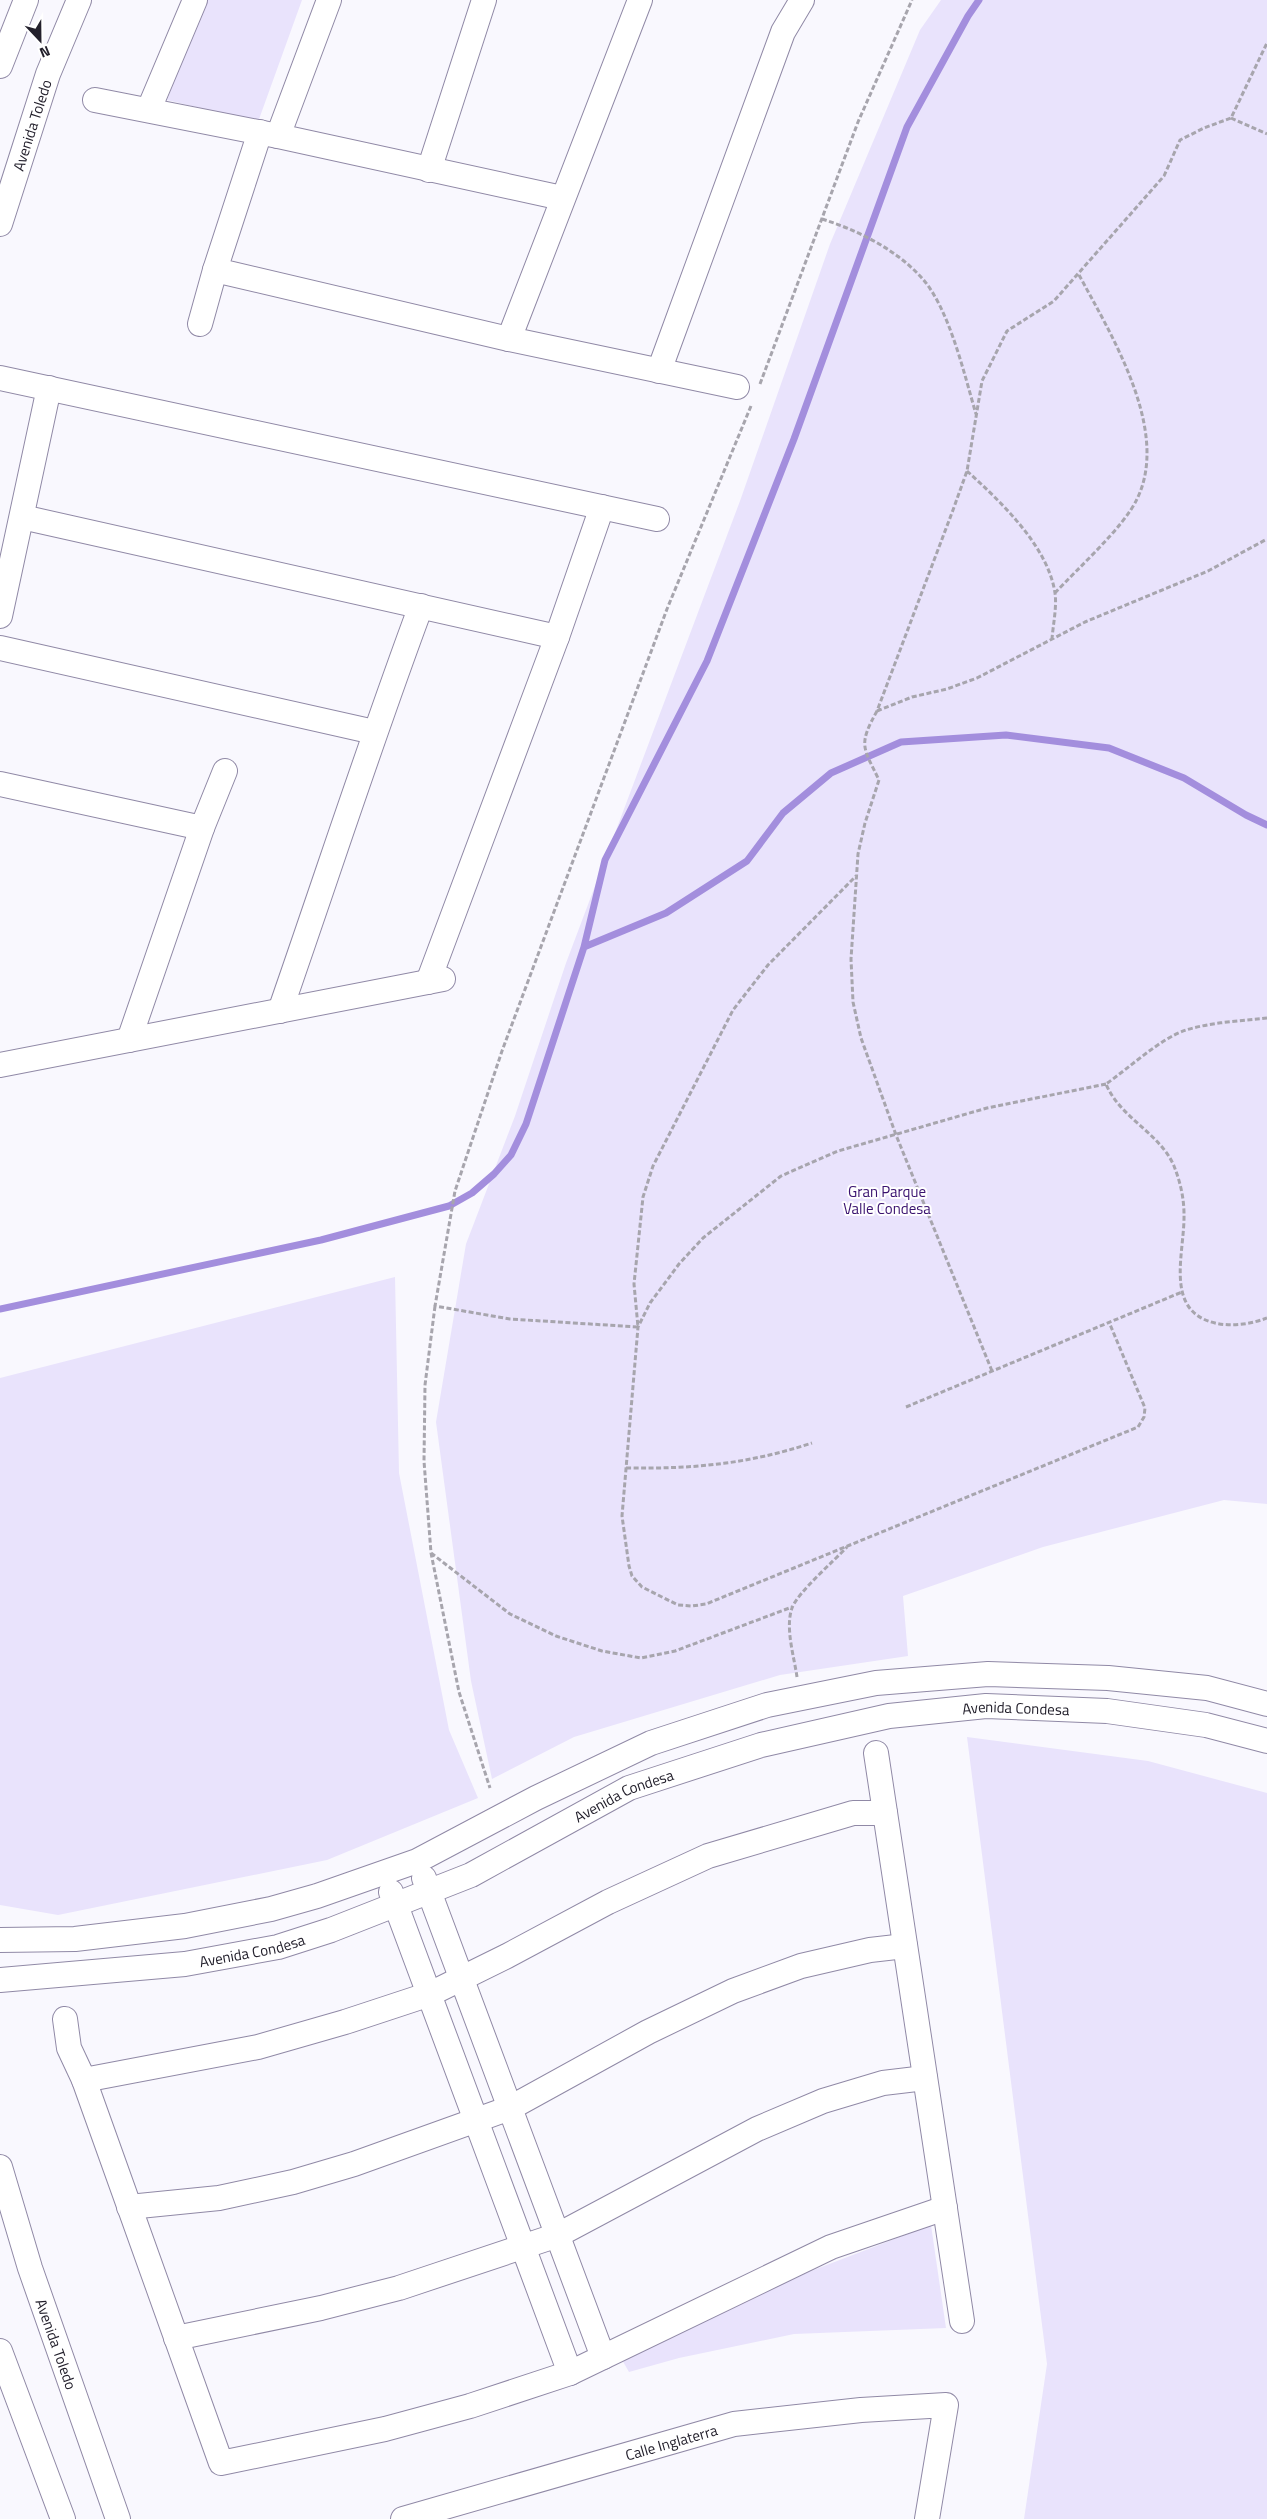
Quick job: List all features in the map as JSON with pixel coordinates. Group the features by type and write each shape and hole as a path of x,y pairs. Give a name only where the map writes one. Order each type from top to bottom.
{"street":[{"path":"0,66 26,0"},
{"name":"Avenida Toledo","path":"0,224 48,74 79,0"},
{"path":"149,109 195,0"},
{"path":"200,324 215,270 269,134 329,0"},
{"path":"429,170 484,0"},
{"path":"509,339 640,0"},
{"path":"659,371 783,32 802,0"},
{"path":"95,100 149,109 269,134 562,198"},
{"path":"215,270 749,393"},
{"path":"0,378 657,519"},
{"path":"0,616 49,388"},
{"path":"0,1065 438,980 602,507"},
{"path":"22,517 557,637"},
{"path":"280,1011 330,868 374,732 421,606"},
{"path":"0,648 374,732"},
{"path":"129,1040 202,828 225,771"},
{"path":"0,784 202,828"},
{"path":"0,1940 75,1939 185,1926 270,1909 317,1896 417,1861 536,1798 651,1743 766,1705 876,1682 988,1674 1108,1678 1207,1688 1267,1704"},
{"name":"Avenida Condesa","path":"0,1980 185,1964 278,1947 396,1906 471,1875 629,1788 761,1745 889,1716 986,1706 1107,1711 1206,1725 1267,1741"},
{"path":"876,1753 962,2321"},
{"path":"84,2080 258,2047 345,2022 430,1994 608,1902 708,1856 852,1813 885,1812"},
{"path":"417,1861 603,2357"},
{"path":"384,1873 570,2373"},
{"path":"129,2207 220,2198 293,2182 354,2164 510,2108 648,2032 733,1990 801,1966 870,1950 905,1946"},
{"path":"65,2019 69,2048 84,2080 221,2463 385,2429 470,2406 570,2373 831,2247 945,2208"},
{"path":"176,2338 321,2308 399,2288 558,2235 757,2129 822,2102 883,2084 925,2078"},
{"name":"Avenida Toledo","path":"0,2167 30,2268 118,2519"},
{"path":"0,2351 63,2519"},
{"name":"Calle Inglaterra","path":"403,2519 734,2424 861,2410 946,2405 927,2519"}],"path":[{"path":"490,1788 459,1692 431,1553 424,1461 425,1385 434,1306 455,1191 502,1051 749,393 822,218 858,122 912,0"},
{"path":"992,1371 896,1135 861,1038 853,1002 851,967 858,854 865,823 879,780 864,749 864,733 877,711 967,471 982,381 1007,331 1054,301 1124,224 1164,176 1180,140 1204,128 1231,118 1267,43"},
{"path":"1231,118 1267,134"},
{"path":"822,218 857,232 876,243 896,255 921,277 934,297 950,329 976,415"},
{"path":"1055,593 1118,526 1137,500 1148,465 1144,427 1130,378 1111,335 1078,273"},
{"path":"967,471 1006,506 1030,539 1046,566 1055,593 1052,639"},
{"path":"877,711 912,697 947,689 977,678 1085,622 1208,571 1267,539"},
{"path":"856,876 768,965 733,1010 653,1166 644,1197 634,1284 638,1327 622,1516 632,1576 647,1590 678,1605 706,1604 1138,1427 1144,1416 1145,1408 1110,1322"},
{"path":"638,1327 650,1304 679,1264 703,1238 781,1176 838,1151 987,1108 1106,1084 1151,1050 1185,1030 1267,1018"},
{"path":"1106,1084 1116,1101 1168,1153 1175,1168 1182,1190 1184,1214 1180,1259 1182,1292 1185,1302 1192,1313 1205,1321 1223,1325 1267,1318"},
{"path":"906,1406 1182,1292"},
{"path":"434,1306 510,1319 638,1327"},
{"path":"626,1468 674,1469 727,1465 781,1453 812,1443"},
{"path":"797,1678 790,1626 792,1607 800,1596 849,1545"},
{"path":"431,1553 510,1614 556,1636 602,1651 641,1658 675,1651 792,1607"}],"green space":[{"path":"206,0 302,0 258,122 167,100"},
{"name":"Gran Parque Valle Condesa","path":"941,0 1267,0 1267,1504 1224,1500 1043,1547 903,1596 908,1656 780,1675 574,1737 492,1779 471,1681 436,1422 466,1244 515,1116 566,963 740,501 830,244 920,30"},
{"path":"395,1277 399,1473 449,1730 478,1798 327,1860 58,1915 0,1905 0,1378"},
{"path":"967,1737 1148,1761 1267,1793 1267,2519 1024,2519 1047,2364"},
{"path":"931,2225 946,2328 794,2334 679,2358 629,2372 621,2358 811,2271"}],"waterway":[{"path":"584,947 605,860 707,661 794,439 907,127 968,16 979,0"},
{"path":"0,1309 321,1240 449,1206 472,1193 494,1174 511,1155 526,1124 584,947 666,913 747,861 783,813 831,773 901,742 1006,735 1109,748 1184,778 1246,815 1267,825"}]}
